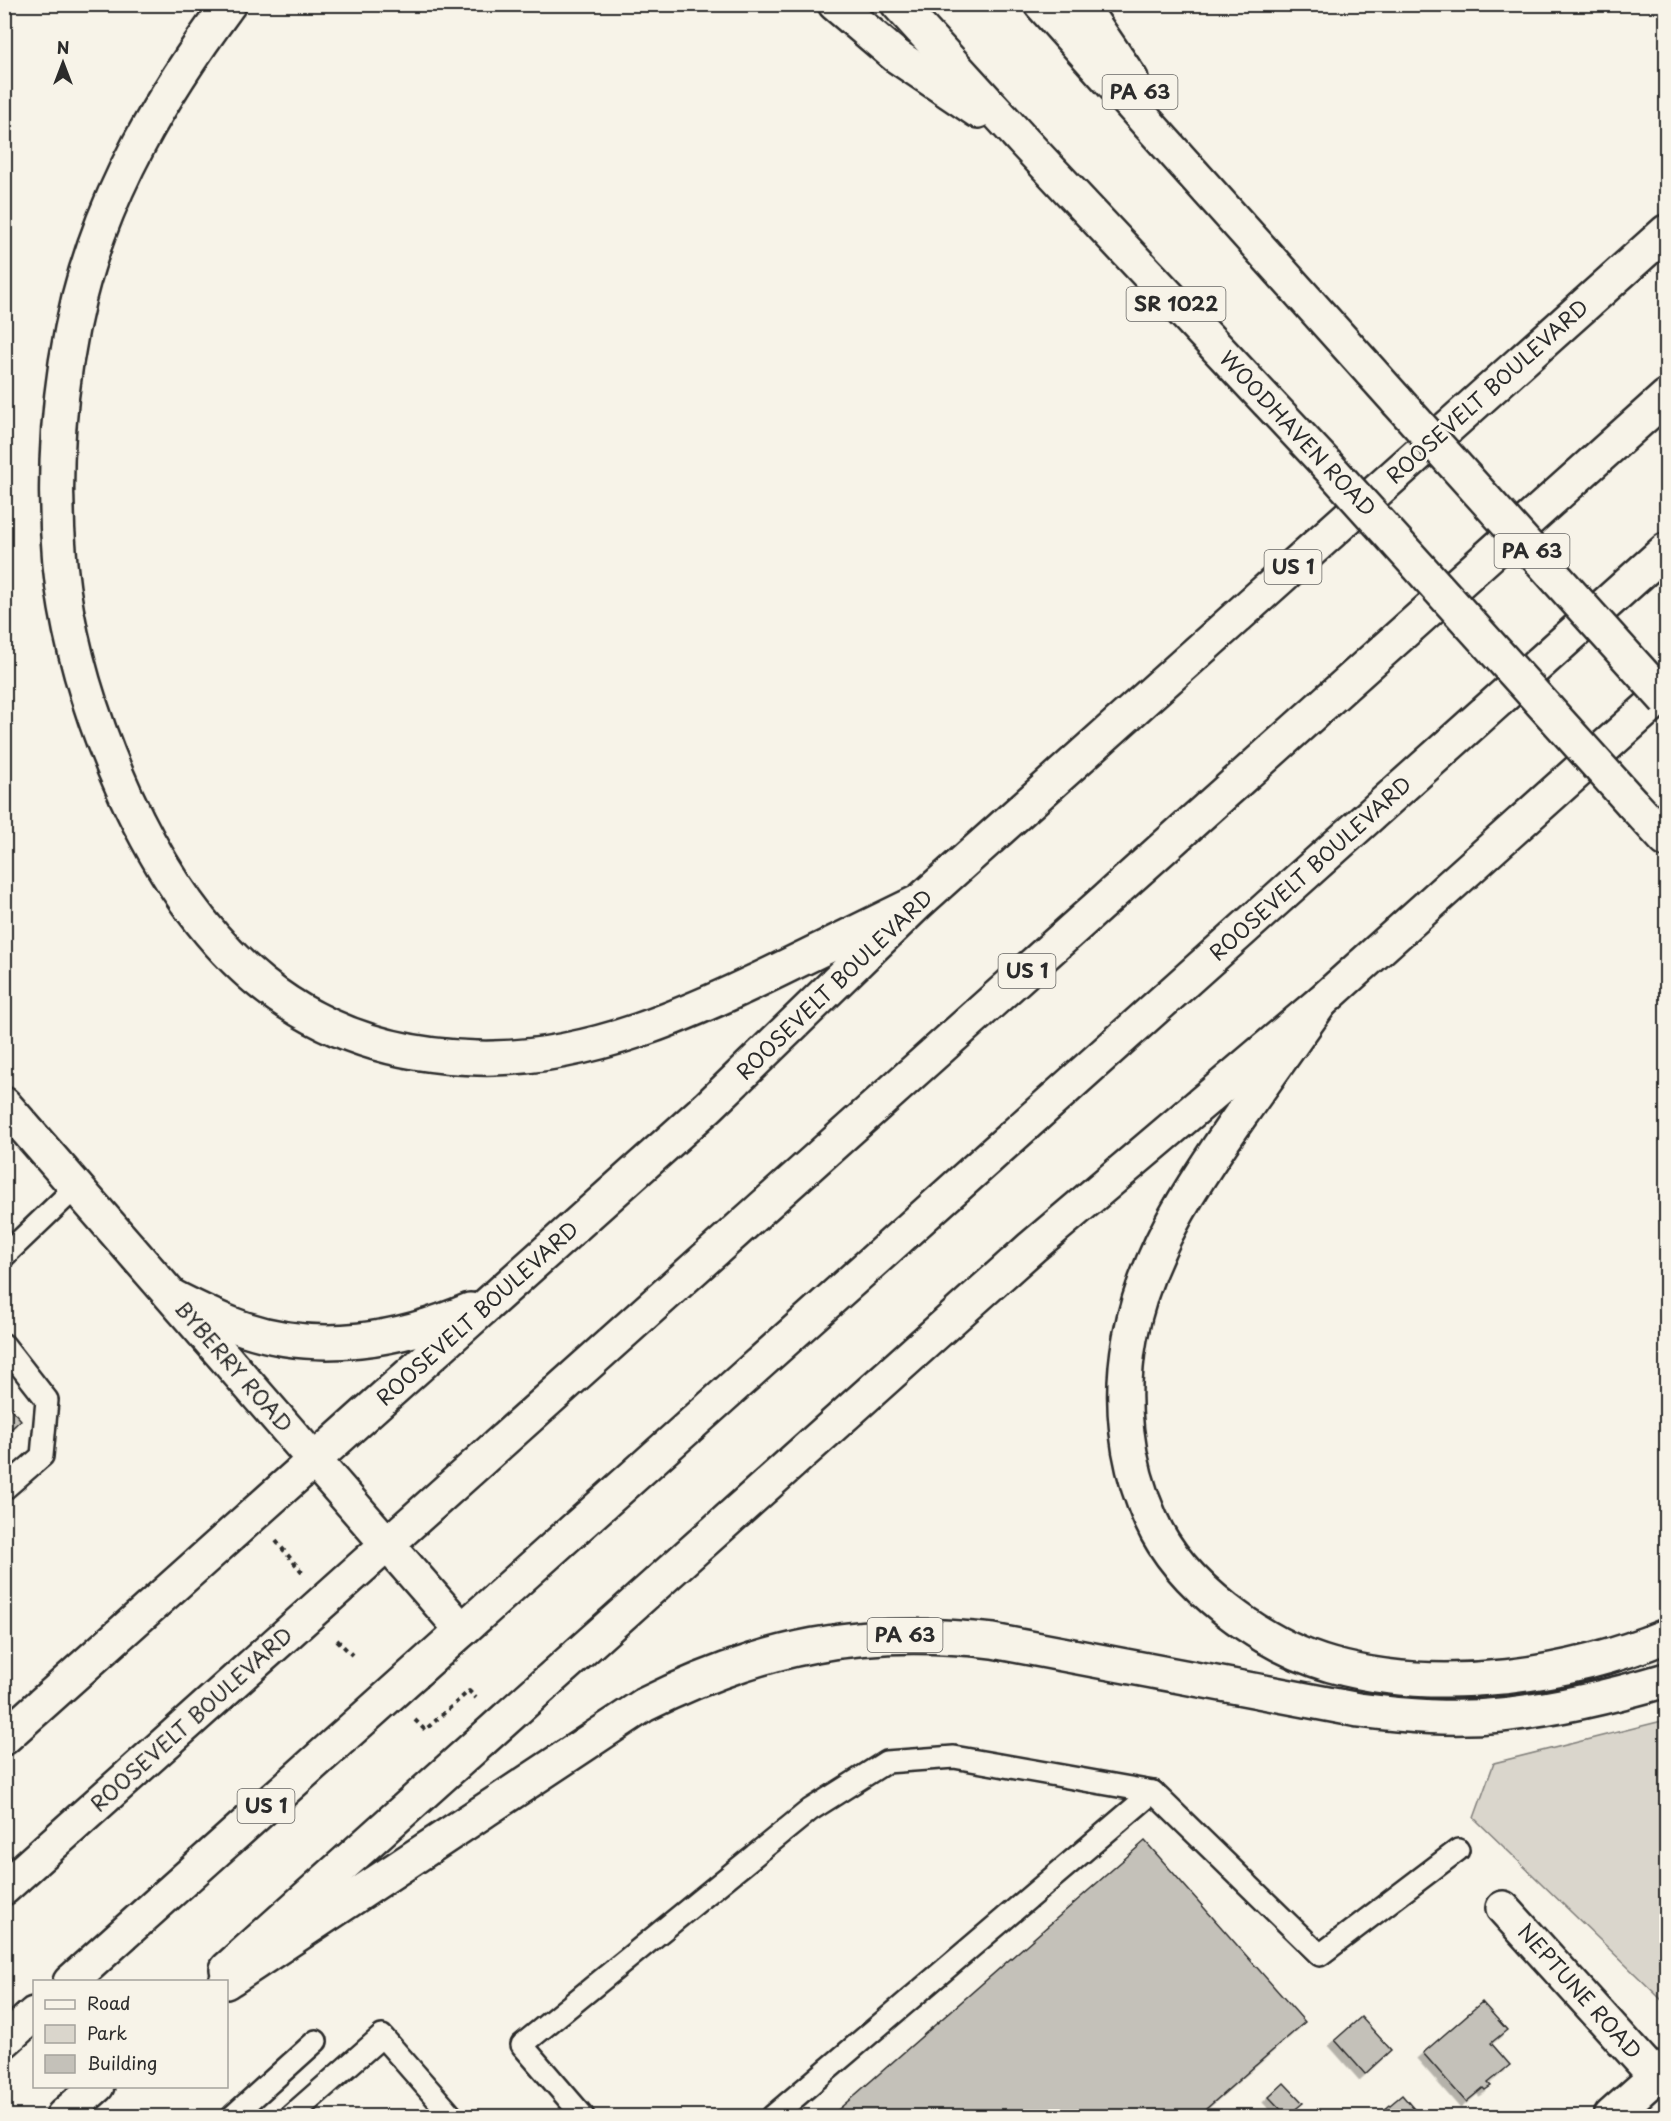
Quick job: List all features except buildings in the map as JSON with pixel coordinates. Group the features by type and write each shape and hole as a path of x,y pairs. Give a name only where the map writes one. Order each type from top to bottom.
{"main road":[{"path":"230,4 192,54 154,115 121,179 97,237 79,296 66,359 59,426 57,495 60,564 69,626 85,688 107,754 136,817 164,870 189,908 217,943 249,975 283,1000 322,1023 360,1039 400,1050 480,1058 522,1056 575,1048 684,1015 920,901"},
{"path":"835,4 896,55 1025,143"},
{"name":"WOODHAVEN ROAD","path":"898,4 1327,465 1666,840"},
{"path":"1041,4 1199,180"},
{"name":"PA 63","path":"1080,4 1199,180 1666,700"},
{"name":"ROOSEVELT BOULEVARD","path":"4,1738 709,1106 920,901 1666,232"},
{"name":"ROOSEVELT BOULEVARD","path":"4,1888 1666,397"},
{"name":"ROOSEVELT BOULEVARD","path":"72,1980 1666,550"},
{"path":"215,1980 1032,1247 1321,1002 1666,692"},
{"path":"1321,1002 1206,1165 1176,1213 1154,1257 1140,1297 1130,1337 1125,1375 1125,1412 1129,1450 1138,1486 1151,1521 1171,1554 1196,1582 1225,1609 1258,1633 1292,1651 1330,1665 1365,1673 1453,1680 1542,1672 1588,1662 1636,1648 1666,1636"},
{"name":"BYBERRY ROAD","path":"4,1104 462,1630"},
{"path":"173,1297 212,1317 247,1330 289,1339 322,1342 369,1340 406,1333 439,1324 492,1301"},
{"name":"PA 63","path":"228,1981 644,1705 686,1684 732,1666 778,1652 868,1638 911,1635 952,1636 993,1641 1359,1710 1404,1716 1453,1717 1519,1713 1597,1699 1666,1680"},
{"name":"NEPTUNE ROAD","path":"1503,1908 1661,2072"},
{"path":"4,2041 33,2015"},
{"path":"1611,2116 1661,2072"},
{"path":"63,2116 95,2088"}],"lane":[{"path":"4,1256 76,1187"},
{"path":"4,1345 47,1400 42,1456 4,1489"},
{"path":"583,2116 522,2046 810,1810 886,1762 954,1757 1153,1792 1320,1955 1458,1850"},
{"path":"773,2116 1153,1792"},
{"path":"291,2116 382,2036 452,2116"},
{"path":"232,2116 316,2041"}],"path":[{"path":"276,1540 306,1576"},
{"path":"334,1637 352,1655"},
{"path":"415,1720 425,1730 469,1691 480,1703"}],"green space":[{"path":"1666,1720 1666,1999 1663,2001 1474,1818 1494,1763"}]}
